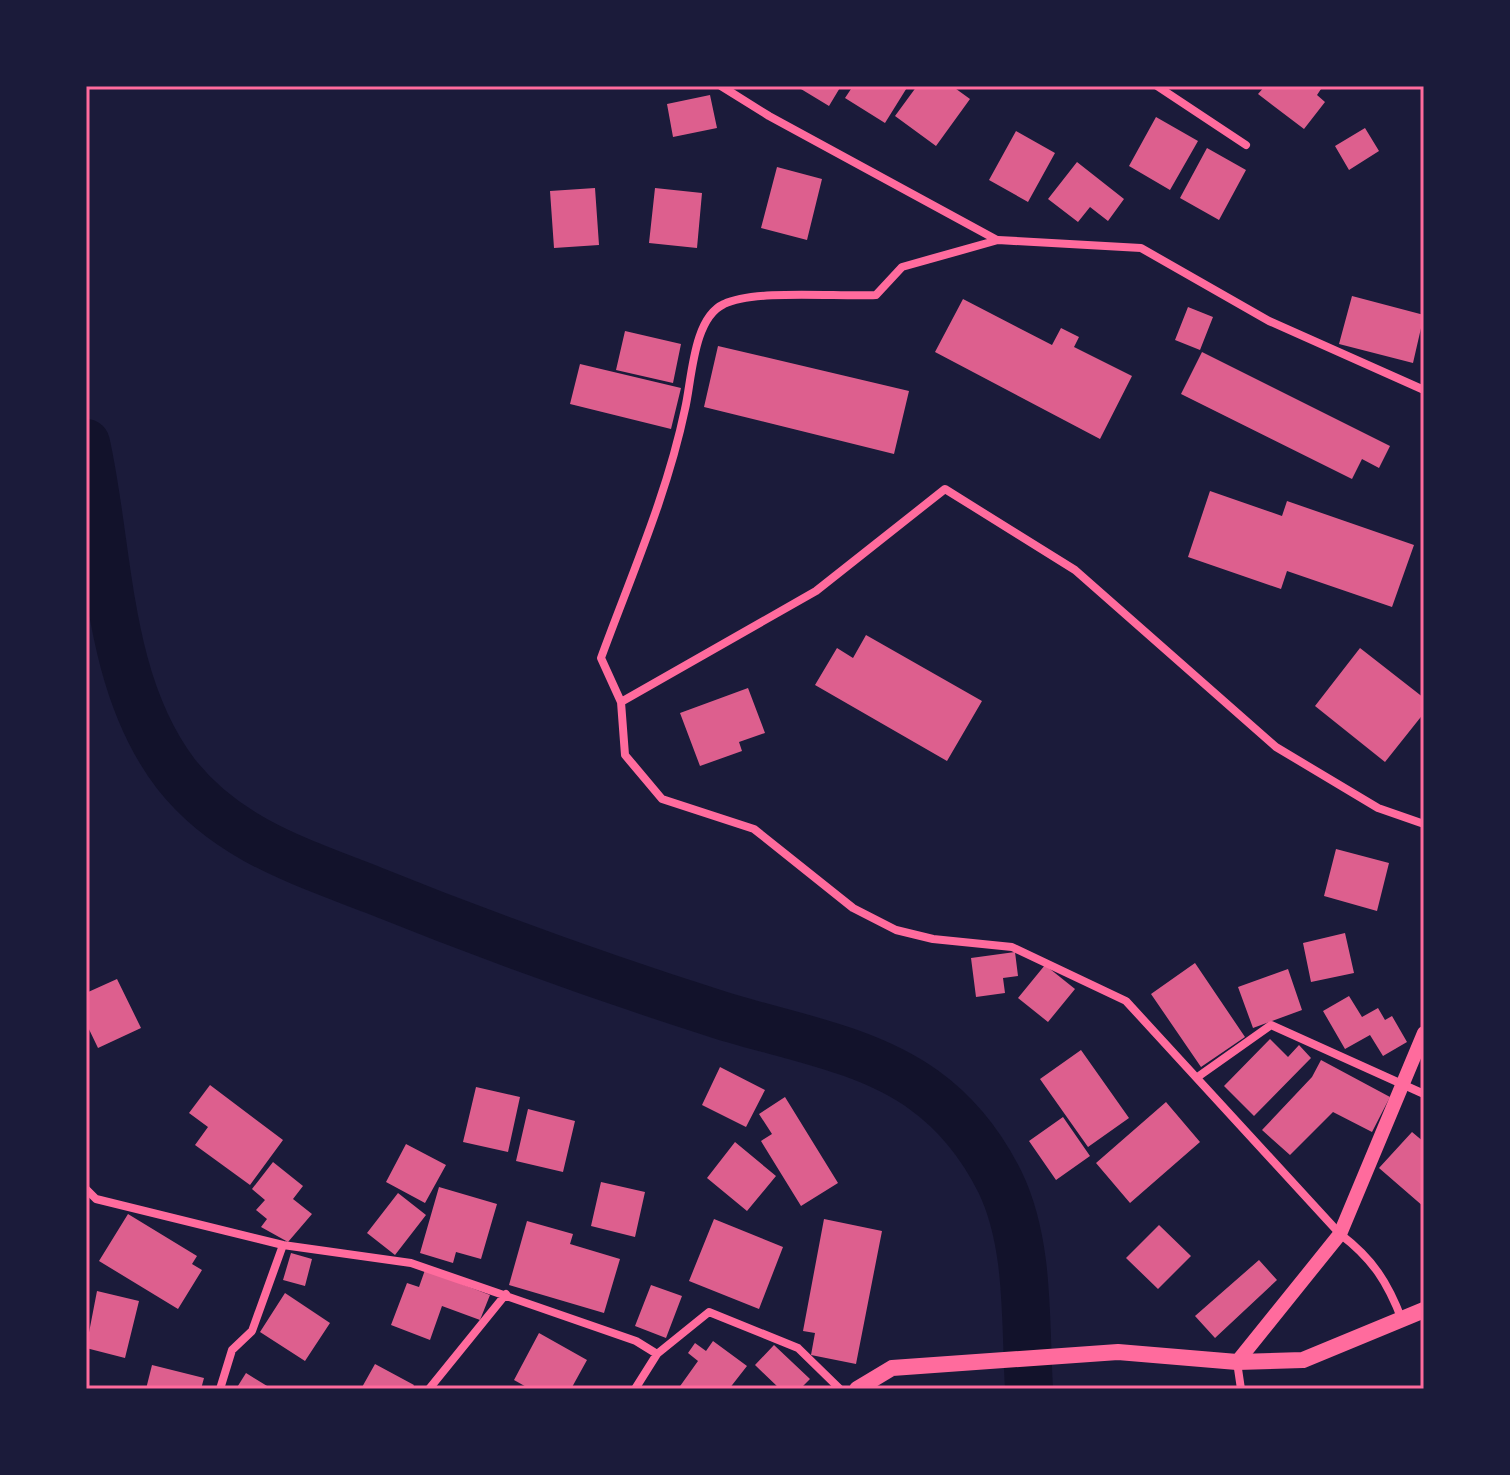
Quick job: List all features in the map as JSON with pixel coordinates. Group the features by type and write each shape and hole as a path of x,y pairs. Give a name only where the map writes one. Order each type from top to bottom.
{"main road":[{"path":"857,1389 892,1368 990,1364 1118,1352 1237,1362 1303,1360 1424,1310"}],"street":[{"path":"721,86 769,116 998,240"},
{"path":"1157,86 1246,145"},
{"path":"1402,1320 1387,1282 1366,1253 1340,1234 1199,1076 1126,1001 1012,947 933,939 896,930 853,908 754,829 662,799 625,755 621,702 601,658 675,459 702,334 711,312 725,303 756,296 876,295 902,267 998,240 1141,248 1269,321 1424,390"},
{"path":"621,702 816,591 945,489 1075,570 1276,747 1378,808 1424,824"},
{"path":"1199,1076 1271,1025 1424,1094"},
{"path":"1241,1389 1237,1362 1340,1234 1424,1033"},
{"path":"86,1189 96,1199 283,1245 411,1263 636,1341 657,1354"},
{"path":"220,1389 232,1350 252,1331 283,1245"},
{"path":"429,1389 506,1294"},
{"path":"635,1389 657,1354 709,1312 798,1348 840,1389"}],"building":[{"path":"796,86 841,86 829,106"},
{"path":"853,86 908,86 885,123 845,98"},
{"path":"917,86 952,86 970,99 936,146 895,116"},
{"path":"1265,86 1323,86 1317,95 1325,102 1304,129 1258,94"},
{"path":"710,95 717,128 673,137 667,104"},
{"path":"1156,117 1198,141 1170,190 1129,166"},
{"path":"1365,128 1379,151 1349,170 1335,146"},
{"path":"1016,131 1055,153 1028,202 989,180"},
{"path":"1207,148 1246,170 1219,220 1180,198"},
{"path":"1077,162 1124,199 1108,221 1090,207 1078,222 1048,199"},
{"path":"777,167 822,179 807,240 761,228"},
{"path":"595,188 599,245 554,248 550,191"},
{"path":"655,188 702,193 697,248 649,243"},
{"path":"1352,296 1424,315 1413,363 1339,344"},
{"path":"963,299 1052,345 1061,328 1079,337 1074,347 1132,376 1100,439 935,352"},
{"path":"1188,307 1213,317 1200,350 1175,340"},
{"path":"625,331 681,344 673,383 616,370"},
{"path":"718,346 909,391 894,454 704,407"},
{"path":"1202,352 1390,446 1379,468 1362,459 1352,479 1181,394"},
{"path":"580,364 681,388 671,429 570,404"},
{"path":"1210,491 1282,516 1287,501 1414,545 1392,607 1287,571 1281,589 1188,557"},
{"path":"866,635 982,701 947,761 815,685 837,648 853,658"},
{"path":"1360,648 1424,698 1424,713 1385,762 1315,706"},
{"path":"748,688 765,733 739,742 742,751 700,766 680,713"},
{"path":"1336,849 1389,863 1377,911 1324,896"},
{"path":"1345,933 1354,973 1311,982 1303,943"},
{"path":"1015,952 1018,976 1003,978 1005,993 976,997 971,958"},
{"path":"1195,963 1245,1037 1201,1067 1151,994"},
{"path":"1045,965 1075,989 1048,1022 1018,998"},
{"path":"1288,969 1302,1010 1253,1028 1238,987"},
{"path":"117,979 141,1028 98,1048 86,1023 86,993"},
{"path":"1349,996 1362,1017 1378,1008 1385,1020 1392,1016 1407,1042 1383,1056 1370,1035 1345,1049 1323,1011"},
{"path":"1270,1039 1288,1057 1299,1045 1311,1058 1254,1116 1224,1086"},
{"path":"1081,1050 1129,1118 1088,1147 1040,1079"},
{"path":"1321,1060 1390,1097 1372,1132 1333,1112 1290,1155 1262,1130 1312,1077"},
{"path":"720,1067 765,1090 746,1127 702,1105"},
{"path":"210,1085 283,1140 250,1185 195,1145 208,1127 189,1113"},
{"path":"476,1087 520,1097 508,1152 463,1142"},
{"path":"785,1097 838,1183 801,1206 761,1141 772,1134 759,1114"},
{"path":"1166,1102 1200,1142 1130,1203 1096,1163"},
{"path":"528,1109 575,1121 563,1172 516,1161"},
{"path":"1063,1117 1090,1156 1056,1180 1029,1141"},
{"path":"1412,1132 1424,1142 1424,1207 1379,1168"},
{"path":"735,1142 776,1176 747,1211 707,1178"},
{"path":"406,1144 446,1165 425,1203 386,1182"},
{"path":"273,1162 303,1186 293,1199 312,1214 288,1242 261,1227 267,1219 256,1210 265,1200 252,1189"},
{"path":"601,1182 645,1192 635,1237 591,1226"},
{"path":"439,1187 497,1204 481,1259 456,1252 453,1263 420,1253"},
{"path":"398,1193 426,1215 395,1255 367,1233"},
{"path":"128,1214 197,1256 192,1264 202,1270 178,1309 99,1261"},
{"path":"714,1219 783,1247 759,1309 689,1281"},
{"path":"824,1219 882,1231 856,1364 811,1355 815,1333 803,1331"},
{"path":"527,1221 573,1234 570,1244 620,1259 604,1313 509,1285"},
{"path":"1159,1225 1191,1256 1158,1289 1126,1258"},
{"path":"291,1253 312,1259 305,1286 283,1280"},
{"path":"1259,1260 1277,1280 1215,1338 1195,1316"},
{"path":"425,1270 490,1295 480,1320 442,1306 430,1340 391,1325 407,1283 419,1287"},
{"path":"651,1285 682,1296 666,1338 635,1326"},
{"path":"97,1291 139,1301 125,1358 86,1348"},
{"path":"285,1293 330,1323 305,1361 260,1332"},
{"path":"539,1333 587,1360 571,1389 530,1389 514,1380"},
{"path":"713,1341 747,1366 729,1389 678,1389 698,1361 688,1353 695,1343 706,1351"},
{"path":"774,1345 810,1379 800,1389 780,1389 755,1365"},
{"path":"375,1364 414,1385 412,1389 361,1389"},
{"path":"152,1365 204,1378 201,1389 146,1389"},
{"path":"246,1373 272,1389 236,1389"}],"waterway":[{"path":"86,443 113,614 135,698 153,738 176,774 196,796 241,832 318,869 589,971 720,1015 852,1053 924,1090 947,1109 976,1143 1000,1182 1010,1206 1017,1231 1024,1284 1029,1389"}]}
